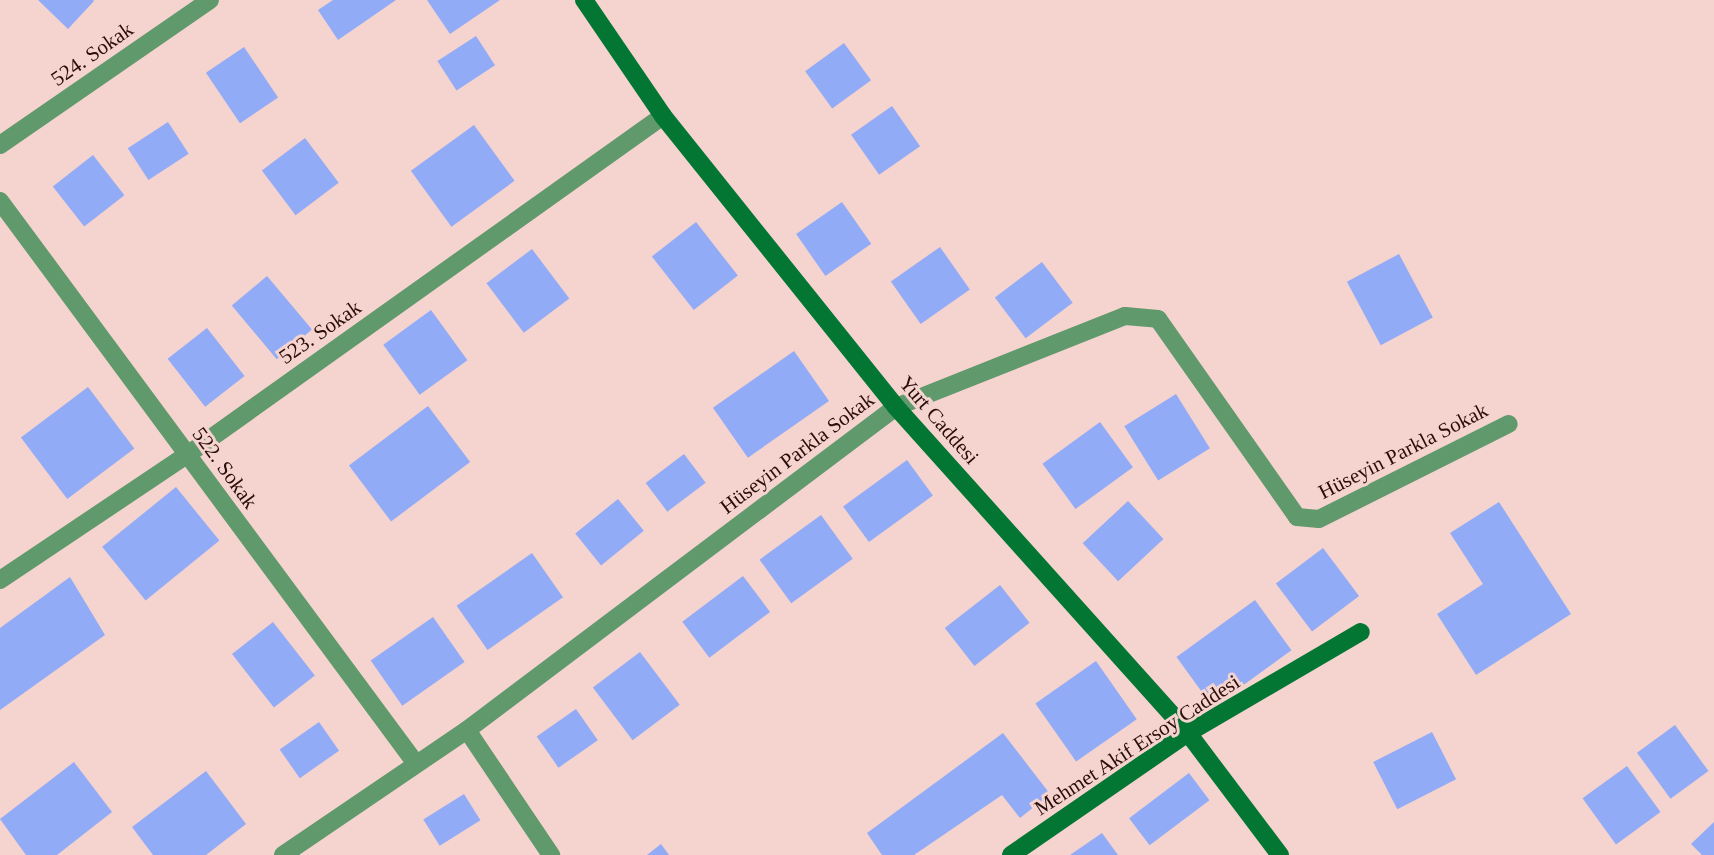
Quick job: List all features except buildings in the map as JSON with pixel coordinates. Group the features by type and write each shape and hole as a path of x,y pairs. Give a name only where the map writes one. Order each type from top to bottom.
{"street":[{"name":"524. Sokak","path":"0,145 211,0"},
{"name":"Yurt Caddesi","path":"584,0 663,116 895,407 1188,733 1280,855"},
{"name":"523. Sokak","path":"0,580 187,455 663,116"},
{"name":"522. Sokak","path":"0,201 414,761"},
{"name":"Hüseyin Parkla Sokak","path":"283,855 414,761 467,730 895,407 1125,316 1158,319 1283,501 1297,517 1319,519 1509,424"},
{"name":"Mehmet Akif Ersoy Caddesi","path":"1012,855 1188,733 1361,632"},
{"path":"467,730 551,855"}]}
